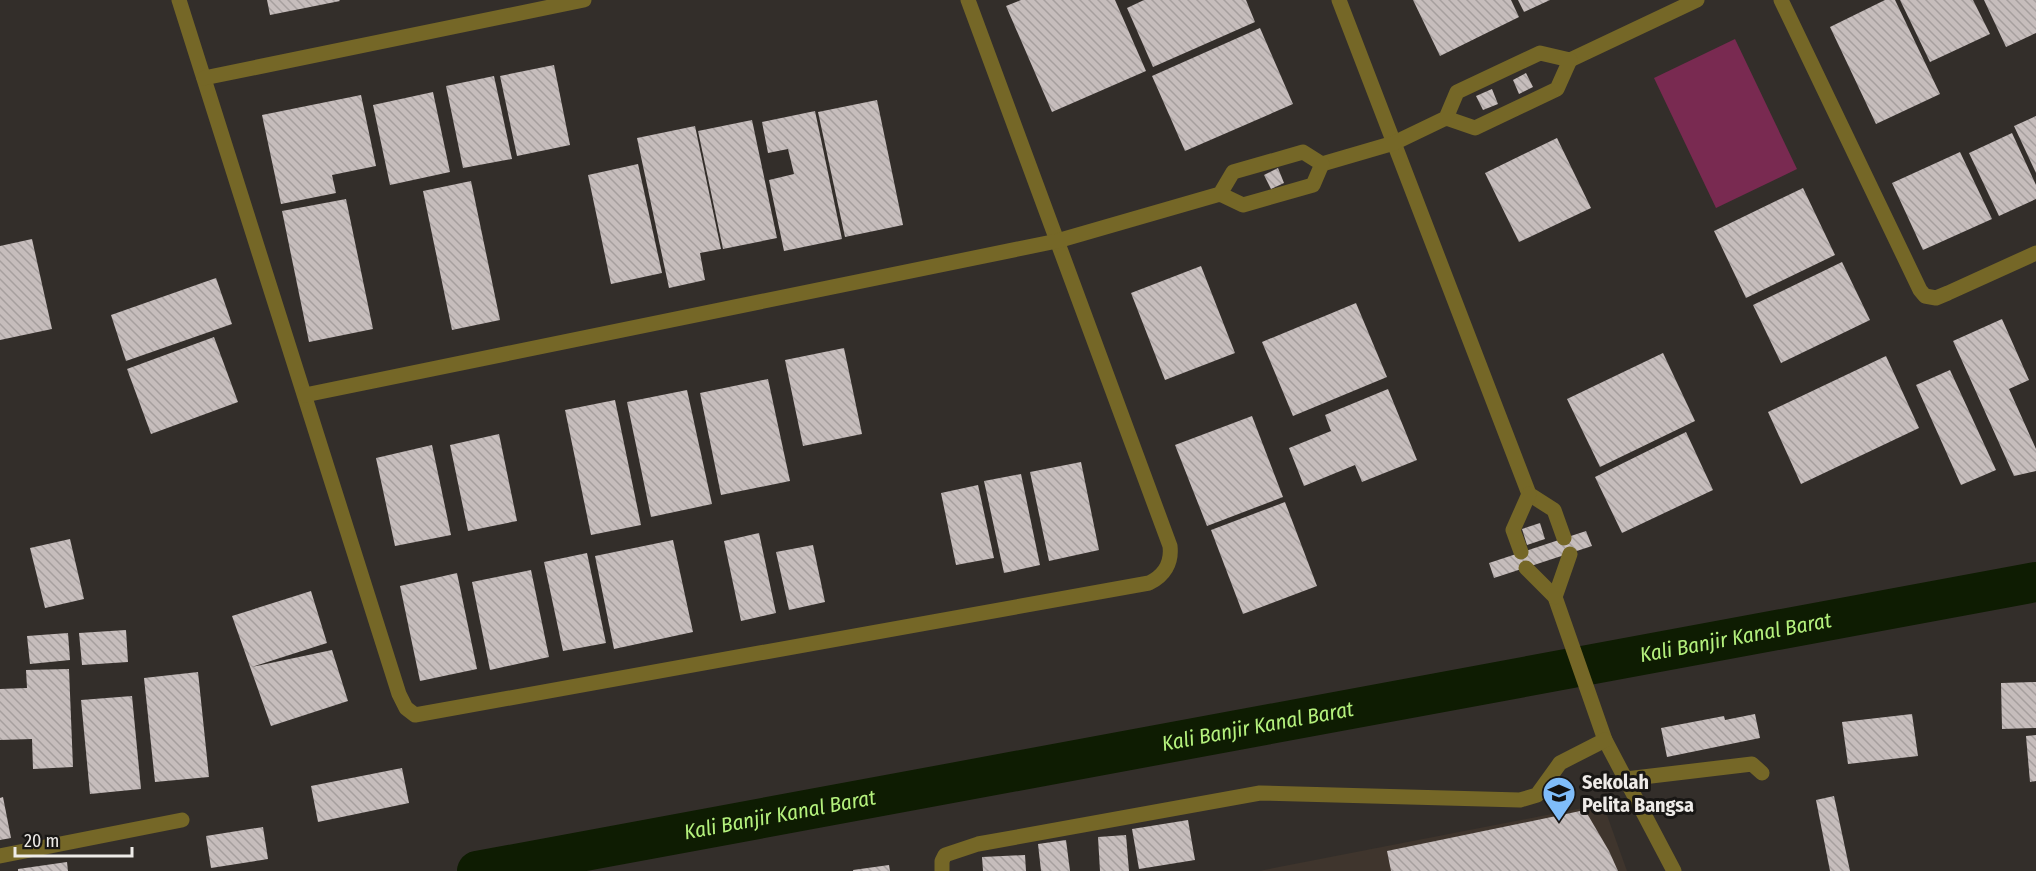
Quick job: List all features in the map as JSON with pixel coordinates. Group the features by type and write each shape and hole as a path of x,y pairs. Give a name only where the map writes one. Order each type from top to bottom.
{"street":[{"path":"179,0 399,693 406,708 415,715 1149,583 1159,578 1164,572 1171,554 1170,546 968,0"},
{"path":"204,78 584,0"},
{"path":"1339,0 1530,494 1554,510 1564,538"},
{"path":"1220,194 1233,172 1267,162 1303,152 1322,164 1394,143 1446,118 1457,92 1540,52 1570,60 1697,0"},
{"path":"1780,0 1925,296 1936,298 1942,296 2036,253"},
{"path":"1446,118 1475,128 1557,89 1570,60"},
{"path":"304,395 1057,241 1220,194 1243,205 1313,185 1322,164"},
{"path":"1521,552 1513,530 1530,494"},
{"path":"1555,597 1570,554"},
{"path":"1526,568 1555,597 1603,734 1674,871"},
{"path":"942,871 942,861 945,855 978,844 1260,793 1520,800 1537,795 1560,763 1603,734"},
{"path":"1626,779 1752,764 1762,773"},
{"path":"0,856 182,820"}],"shaded area":[{"path":"1735,39 1797,169 1716,208 1654,78"},
{"name":"Sekolah Pelita Bangsa","path":"1603,804 1627,871 1259,871"}],"building":[{"path":"267,0 339,0 340,1 270,15"},
{"path":"1021,0 1115,0 1146,71 1052,112 1006,6"},
{"path":"1144,0 1246,0 1255,22 1153,67 1127,8"},
{"path":"1413,0 1511,0 1519,17 1440,56"},
{"path":"1518,0 1550,0 1524,12"},
{"path":"1885,0 1895,0 1940,94 1876,124 1830,27"},
{"path":"1900,0 1973,0 1990,34 1930,62"},
{"path":"1984,0 2036,0 2036,33 2006,47"},
{"path":"1260,28 1293,104 1185,151 1152,76"},
{"path":"554,65 570,145 517,156 500,76"},
{"path":"1526,73 1533,87 1519,94 1513,80"},
{"path":"494,76 512,159 463,168 446,86"},
{"path":"1492,89 1498,104 1483,110 1476,96"},
{"path":"433,92 450,172 390,185 373,105"},
{"path":"361,95 376,166 332,175 336,193 281,204 262,115"},
{"path":"877,100 903,225 845,237 818,112"},
{"path":"815,111 842,239 784,251 769,180 794,174 788,149 768,153 762,122"},
{"path":"2036,116 2036,173 2014,126"},
{"path":"752,120 777,238 723,249 698,131"},
{"path":"695,126 721,249 700,253 705,280 669,288 637,138"},
{"path":"2012,133 2036,185 2036,199 1999,216 1969,153"},
{"path":"1557,138 1591,208 1519,242 1485,173"},
{"path":"1960,152 1992,219 1923,250 1892,183"},
{"path":"638,164 662,273 611,284 588,175"},
{"path":"1278,168 1284,183 1271,189 1264,175"},
{"path":"471,181 500,320 452,330 423,191"},
{"path":"1803,188 1835,255 1746,298 1714,231"},
{"path":"346,199 373,329 309,342 282,211"},
{"path":"32,239 52,329 0,340 0,246"},
{"path":"1842,262 1870,320 1781,363 1753,305"},
{"path":"1201,266 1235,353 1165,380 1131,293"},
{"path":"216,278 232,324 126,361 111,315"},
{"path":"1356,303 1387,377 1293,416 1262,342"},
{"path":"2002,319 2029,380 2009,389 2036,449 2036,471 2014,476 1953,341"},
{"path":"214,337 238,402 151,434 127,369"},
{"path":"844,348 862,434 803,446 785,360"},
{"path":"1663,353 1695,421 1600,467 1567,399"},
{"path":"1886,356 1919,428 1801,484 1768,412"},
{"path":"1950,370 1996,470 1961,485 1916,385"},
{"path":"768,379 790,481 721,495 700,393"},
{"path":"1388,389 1417,460 1362,482 1355,465 1304,486 1289,448 1331,431 1325,415"},
{"path":"687,390 712,504 651,517 627,402"},
{"path":"615,400 641,525 591,535 565,410"},
{"path":"1252,416 1283,497 1207,526 1175,445"},
{"path":"1686,432 1713,490 1622,533 1595,477"},
{"path":"499,434 517,521 468,531 450,445"},
{"path":"432,445 451,535 395,546 376,458"},
{"path":"1081,462 1099,550 1049,561 1030,472"},
{"path":"1021,474 1040,565 1004,573 984,481"},
{"path":"978,485 994,558 956,565 941,493"},
{"path":"1285,502 1317,586 1243,614 1211,530"},
{"path":"1540,523 1545,539 1527,545 1522,529"},
{"path":"1586,531 1592,546 1494,578 1489,563"},
{"path":"759,533 776,613 741,621 724,541"},
{"path":"70,539 84,599 45,608 30,548"},
{"path":"673,540 693,632 614,649 595,556"},
{"path":"813,545 825,602 789,610 776,552"},
{"path":"587,553 606,643 563,651 544,562"},
{"path":"531,570 549,657 490,670 472,582"},
{"path":"457,573 477,669 420,681 400,586"},
{"path":"311,591 327,643 252,667 332,650 348,701 271,726 232,616"},
{"path":"126,630 128,662 82,665 79,633"},
{"path":"68,633 70,660 30,664 27,636"},
{"path":"69,669 73,767 33,769 32,739 0,740 0,689 27,688 26,670"},
{"path":"198,672 209,777 155,782 144,678"},
{"path":"2036,682 2036,728 2002,729 2001,683"},
{"path":"132,696 141,789 90,794 81,700"},
{"path":"1755,714 1760,738 1667,757 1661,728 1724,716 1725,720"},
{"path":"1912,714 1918,756 1848,764 1842,722"},
{"path":"2036,735 2036,781 2030,782 2026,736"},
{"path":"402,768 409,803 318,822 311,786"},
{"path":"1834,796 1850,871 1830,871 1816,800"},
{"path":"3,797 11,838 0,840 0,798"},
{"name":"Sekolah Pelita Bangsa","path":"1585,810 1618,871 1391,871 1387,851"},
{"path":"1188,820 1195,860 1139,869 1132,829"},
{"path":"263,827 268,859 211,868 206,836"},
{"path":"1126,835 1129,871 1100,871 1098,837"},
{"path":"1066,840 1070,871 1041,871 1038,844"},
{"path":"1025,855 1026,871 983,871 982,857"},
{"path":"67,862 68,871 18,871 18,869"},
{"path":"889,865 890,871 853,871 853,870"}],"waterway":[{"name":"Kali Banjir Kanal Barat","path":"477,871 2036,582"}],"place":[{"name":"Sekolah Pelita Bangsa","path":"1559,822"}]}
